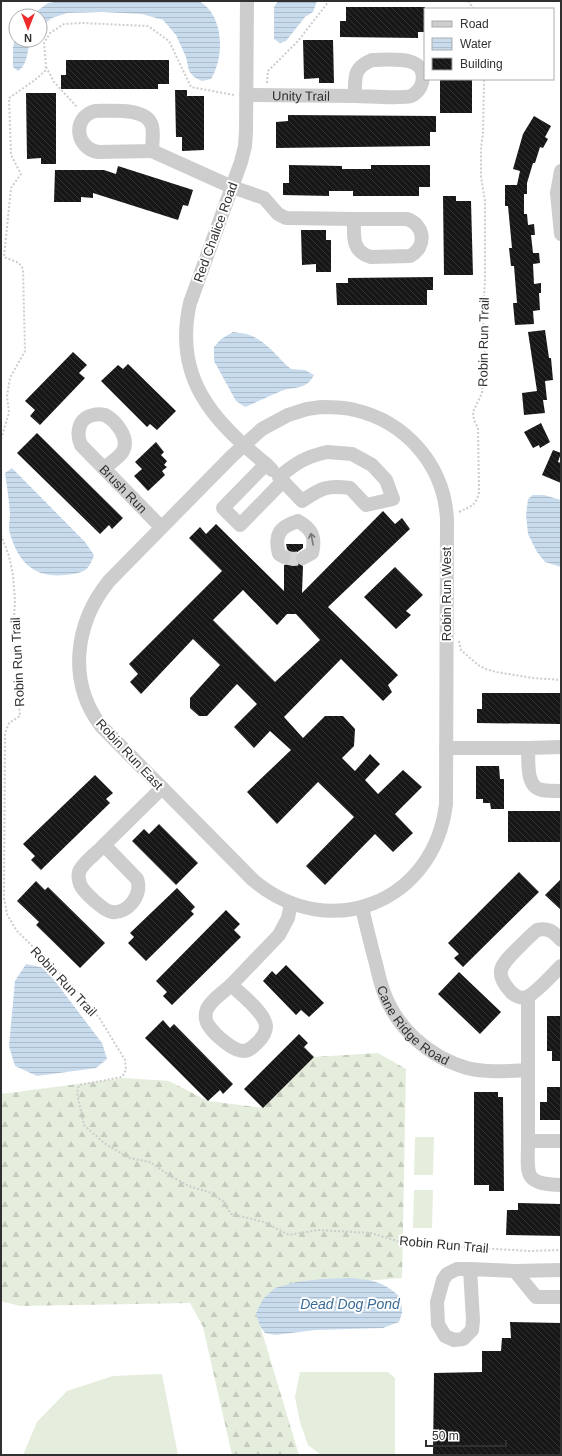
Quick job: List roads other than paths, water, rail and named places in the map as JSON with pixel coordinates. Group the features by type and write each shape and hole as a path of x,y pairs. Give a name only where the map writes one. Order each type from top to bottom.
{"street":[{"name":"Red Chalice Road","path":"247,1 245,144 232,187 190,303 186,323 186,343 192,373 202,396 216,416 243,446 266,464 302,501"},
{"name":"Unity Trail","path":"246,95 355,96 410,96 415,94 421,87 423,82 422,72 416,64 407,60 372,60 363,64 358,70 355,81 355,96"},
{"path":"152,152 152,126 144,115 135,112 95,111 85,116 80,124 80,138 86,146 94,151 152,152 232,187 264,198 278,214 286,218 407,218 412,220 419,227 422,236 421,246 414,254 410,256 371,257 366,255 359,250 355,243 354,219"},
{"path":"561,171 557,193 561,234"},
{"name":"Robin Run West","path":"243,446 262,429 288,415 307,409 341,407 365,412 392,424 415,443 427,458 440,485 446,514 445,814 442,828 435,846 419,871 401,888 380,901 362,907"},
{"name":"Brush Run","path":"104,468 123,451 125,441 123,432 109,418 98,414 90,415 80,424 78,437 81,445 161,528"},
{"name":"Robin Run East","path":"243,446 108,581 94,601 82,633 79,662 80,677 89,706 108,734 253,880 269,892 301,907 326,911 346,910 362,907"},
{"path":"266,464 223,508 240,525 294,465 310,456 327,452 352,454 372,464 386,480 393,499 366,505 350,488 334,486 316,491 302,501 298,521"},
{"path":"284,557 279,554 276,544 279,533 286,525 298,521 307,526 312,534 314,544 312,552 303,558"},
{"path":"446,748 561,747"},
{"path":"528,748 529,774 533,784 540,790 561,791"},
{"path":"104,845 137,879 138,892 135,900 123,911 111,912 104,910 83,889 79,880 79,873 82,866 162,788"},
{"path":"231,985 261,1015 266,1024 265,1032 262,1038 252,1048 244,1051 231,1047 209,1026 206,1019 207,1011 210,1004 231,985 279,936 288,918 291,903"},
{"name":"Cane Ridge Road","path":"362,907 383,990 392,1010 409,1034 432,1052 467,1068 492,1071 528,1070"},
{"path":"561,940 551,930 537,930 505,961 502,966 500,976 503,984 514,995 520,998 528,997 561,966"},
{"path":"528,997 528,1172 535,1181 544,1184 561,1185"},
{"path":"528,1141 561,1141"},
{"path":"470,1269 474,1320 472,1330 463,1339 454,1340 445,1336 438,1324 437,1302 443,1280 447,1274 457,1269 470,1269 515,1270 561,1270"},
{"path":"515,1270 536,1297 561,1297"}],"water":[{"path":"61,1 199,1 207,7 213,16 220,37 219,59 216,70 211,79 202,81 194,77 189,71 186,57 176,35 163,20 142,14 102,12 67,13 52,18 48,21 48,8 41,8 48,3"},
{"path":"278,1 317,1 313,12 305,17 286,41 280,43 274,39 274,7"},
{"path":"13,48 29,48 24,65 18,71 13,67"},
{"path":"233,332 247,334 258,339 291,369 305,370 314,375 307,384 303,386 281,391 245,407 236,401 214,361 214,347 221,339"},
{"path":"12,468 85,542 94,555 87,569 76,574 45,574 36,571 23,561 9,532 10,513 5,473"},
{"path":"533,495 544,495 561,500 561,567 545,562 537,552 528,534 526,515 528,499"},
{"path":"26,964 45,968 102,1043 107,1059 96,1068 37,1076 15,1066 9,1046 15,981"},
{"name":"Dead Dog Pond","path":"349,1278 377,1282 395,1292 401,1298 402,1313 399,1322 383,1328 315,1330 275,1335 265,1333 260,1326 256,1313 263,1299 275,1288 296,1282"}],"tunnel":[{"path":"284,557 293,559 303,558"}]}
